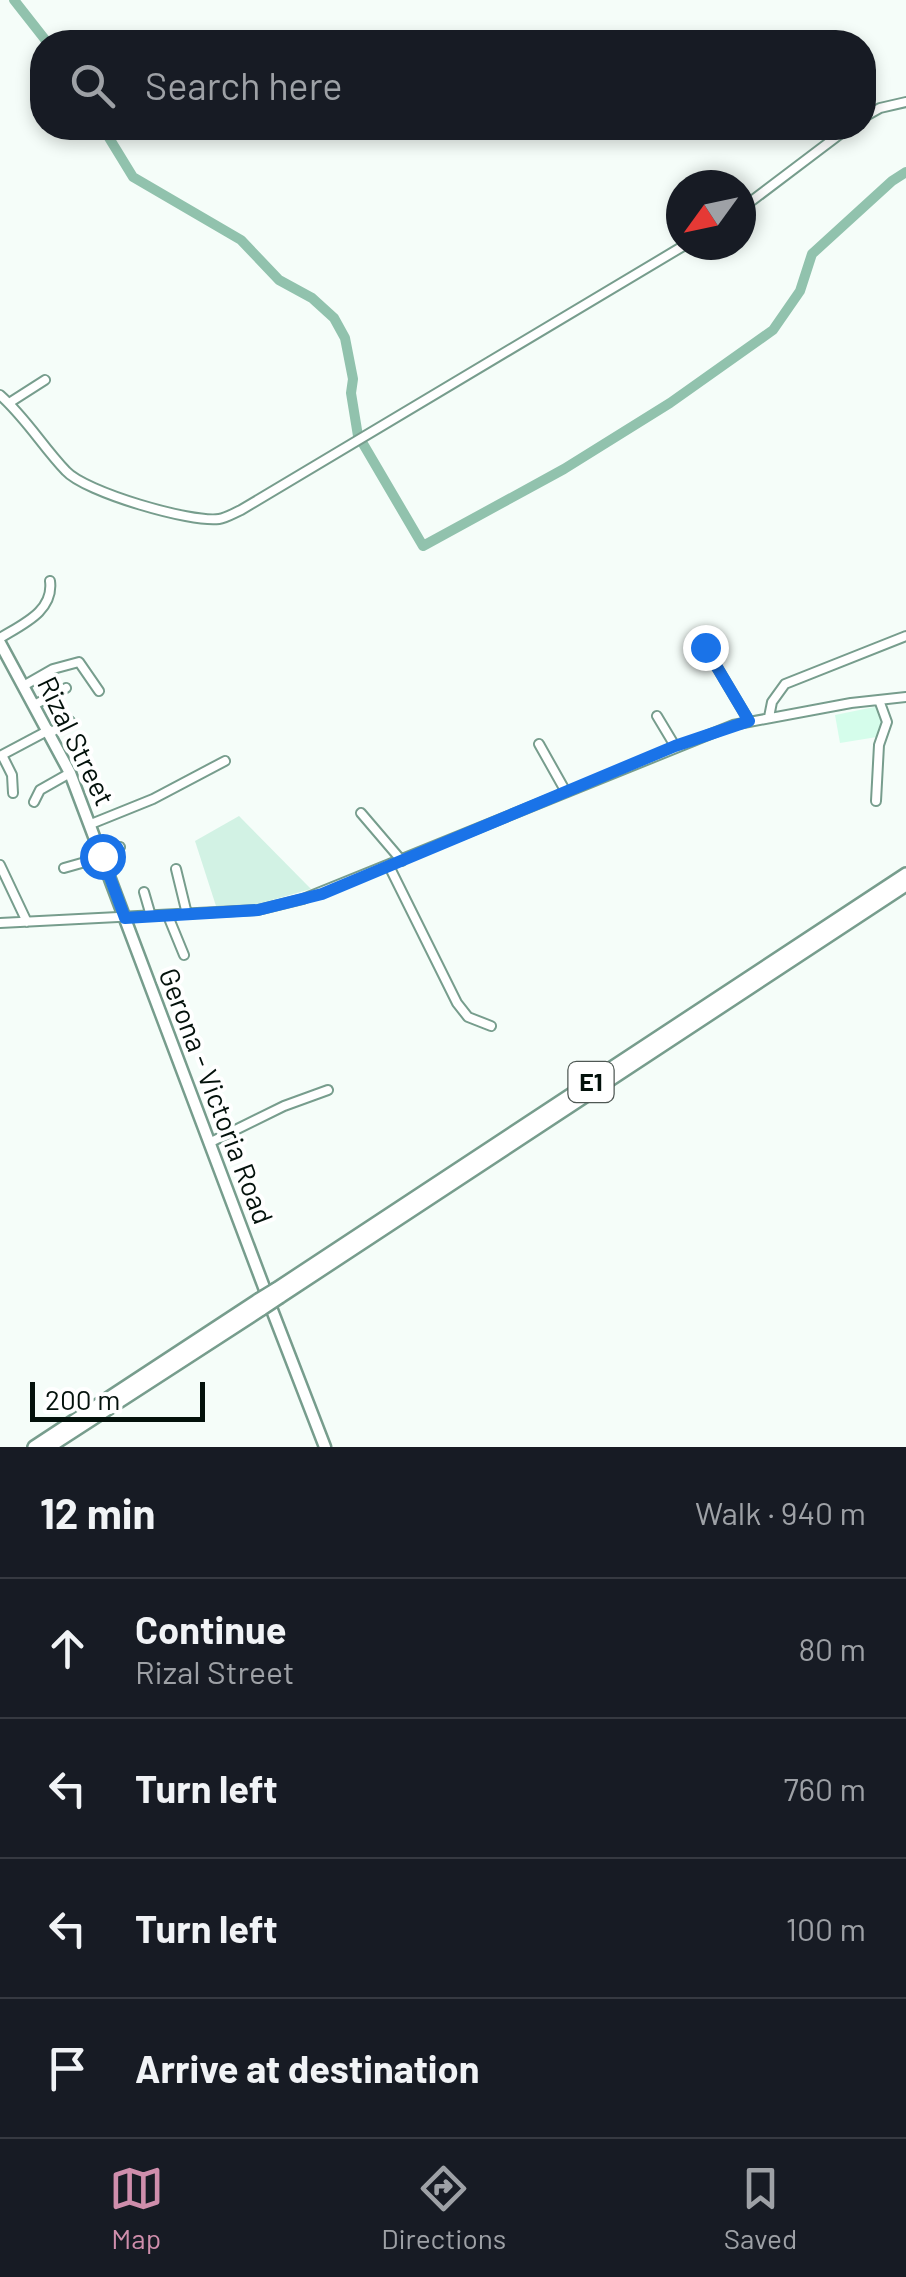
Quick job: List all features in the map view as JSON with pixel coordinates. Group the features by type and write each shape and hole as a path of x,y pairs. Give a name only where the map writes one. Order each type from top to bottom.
{"highway":[{"name":"E1","path":"49,1447 906,874"},
{"name":"E1","path":"34,1447 906,885"}],"main road":[{"name":"Rizal Street","path":"0,640 70,773 125,918"},
{"name":"Gerona - Victoria Road","path":"125,918 325,1447"}],"street":[{"path":"876,110 906,102"},
{"path":"756,198 832,140"},
{"path":"0,395 80,484 166,510 219,520 666,256"},
{"path":"9,403 45,380"},
{"path":"0,640 47,603 52,596 50,581"},
{"path":"769,717 772,702 785,684 906,636"},
{"path":"705,647 749,721"},
{"path":"24,685 79,662 99,691"},
{"path":"0,674 14,666"},
{"path":"36,704 66,688"},
{"path":"0,923 258,910 303,899 675,746 749,721 906,698"},
{"path":"876,801 878,749 887,722 878,700"},
{"path":"657,716 675,746"},
{"path":"13,792 12,774 1,756 70,721"},
{"path":"539,744 566,792"},
{"path":"91,824 153,799 225,761"},
{"path":"34,802 40,790 70,773"},
{"path":"361,813 402,861"},
{"path":"64,868 120,848"},
{"path":"0,865 26,922"},
{"path":"388,866 457,1002 468,1018 491,1026"},
{"path":"176,869 187,914"},
{"path":"144,892 150,916"},
{"path":"168,916 184,955"},
{"path":"208,1142 328,1090"}],"shaded area":[{"path":"879,706 883,736 840,743 835,715"},
{"path":"239,816 311,889 258,904 216,906 195,841"}],"waterway":[{"path":"14,0 38,30"},
{"path":"110,140 133,177 241,240 279,280 312,298 334,318 345,338 358,436"},
{"path":"362,442 423,546 564,469 670,403 773,330 800,291 812,254 906,172"}],"route":[{"path":"102,856 125,918 258,910 322,894 675,746 749,721 705,647"}]}
